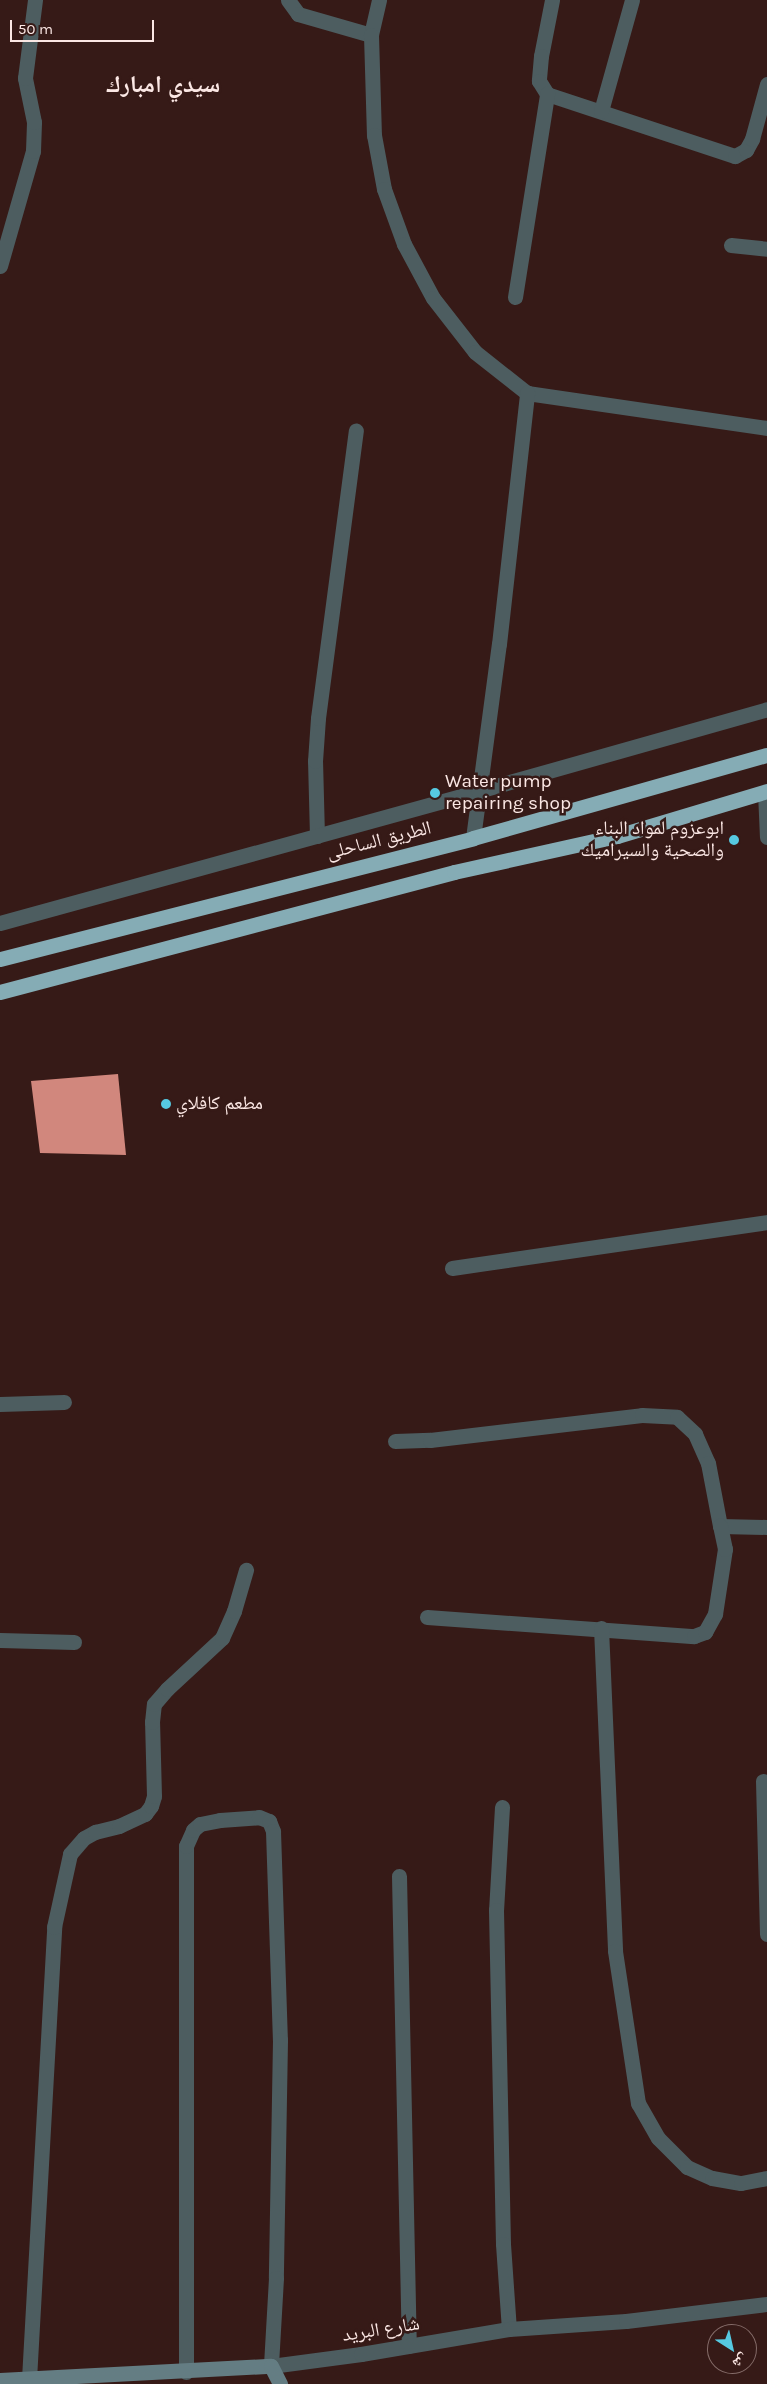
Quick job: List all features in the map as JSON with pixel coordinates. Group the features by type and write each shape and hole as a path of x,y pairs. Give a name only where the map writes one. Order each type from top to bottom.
{"highway":[{"name":"الطريق الساحلى","path":"0,959 473,838 767,755"},
{"path":"0,992 454,872 617,836 766,791"}],"street":[{"path":"0,266 34,151 34,122 24,78 35,0"},
{"path":"288,0 298,14 370,35"},
{"path":"379,0 370,35 374,135 384,189 404,244 433,298 475,352 527,393 767,428"},
{"path":"514,296 547,94 539,81 541,56 552,0"},
{"path":"601,111 632,0"},
{"path":"547,94 735,156 746,150 752,139 767,84"},
{"path":"731,246 767,249"},
{"path":"473,838 499,644 527,393"},
{"path":"317,836 315,761 318,718 356,431"},
{"path":"0,923 767,709"},
{"path":"766,791 767,837"},
{"path":"452,1268 767,1222"},
{"path":"0,1404 64,1402"},
{"path":"395,1441 430,1440 642,1415 677,1416 695,1434 708,1463 725,1549 715,1614 705,1632 694,1636 427,1617"},
{"path":"720,1526 767,1527"},
{"path":"29,2379 54,1927 70,1854 84,1838 95,1832 119,1826 145,1814 151,1806 154,1796 152,1722 154,1704 167,1689 222,1638 234,1611 246,1570"},
{"path":"602,1628 616,1951 638,2104 658,2138 686,2167 712,2178 741,2183 767,2178"},
{"path":"0,1640 74,1642"},
{"path":"763,1781 767,1934"},
{"path":"502,1806 496,1910 502,2244 509,2329"},
{"path":"186,2372 186,1846 193,1830 200,1824 220,1820 259,1817 269,1821 273,1832 280,2040 276,2278 271,2366 280,2384"},
{"path":"399,1876 409,2346"},
{"name":"شارع البريد","path":"0,2380 97,2379 271,2366 509,2329 626,2321 767,2304"}],"building":[{"path":"118,1074 126,1155 40,1153 31,1081"}],"place":[{"name":"Water pump repairing shop","path":"435,793"},
{"name":"ابوعزوم لمواد البناء والصحية والسيراميك","path":"734,840"},
{"name":"مطعم كافلاي","path":"166,1104"}],"district":[{"name":"سيدي امبارك","path":"163,85"}]}
